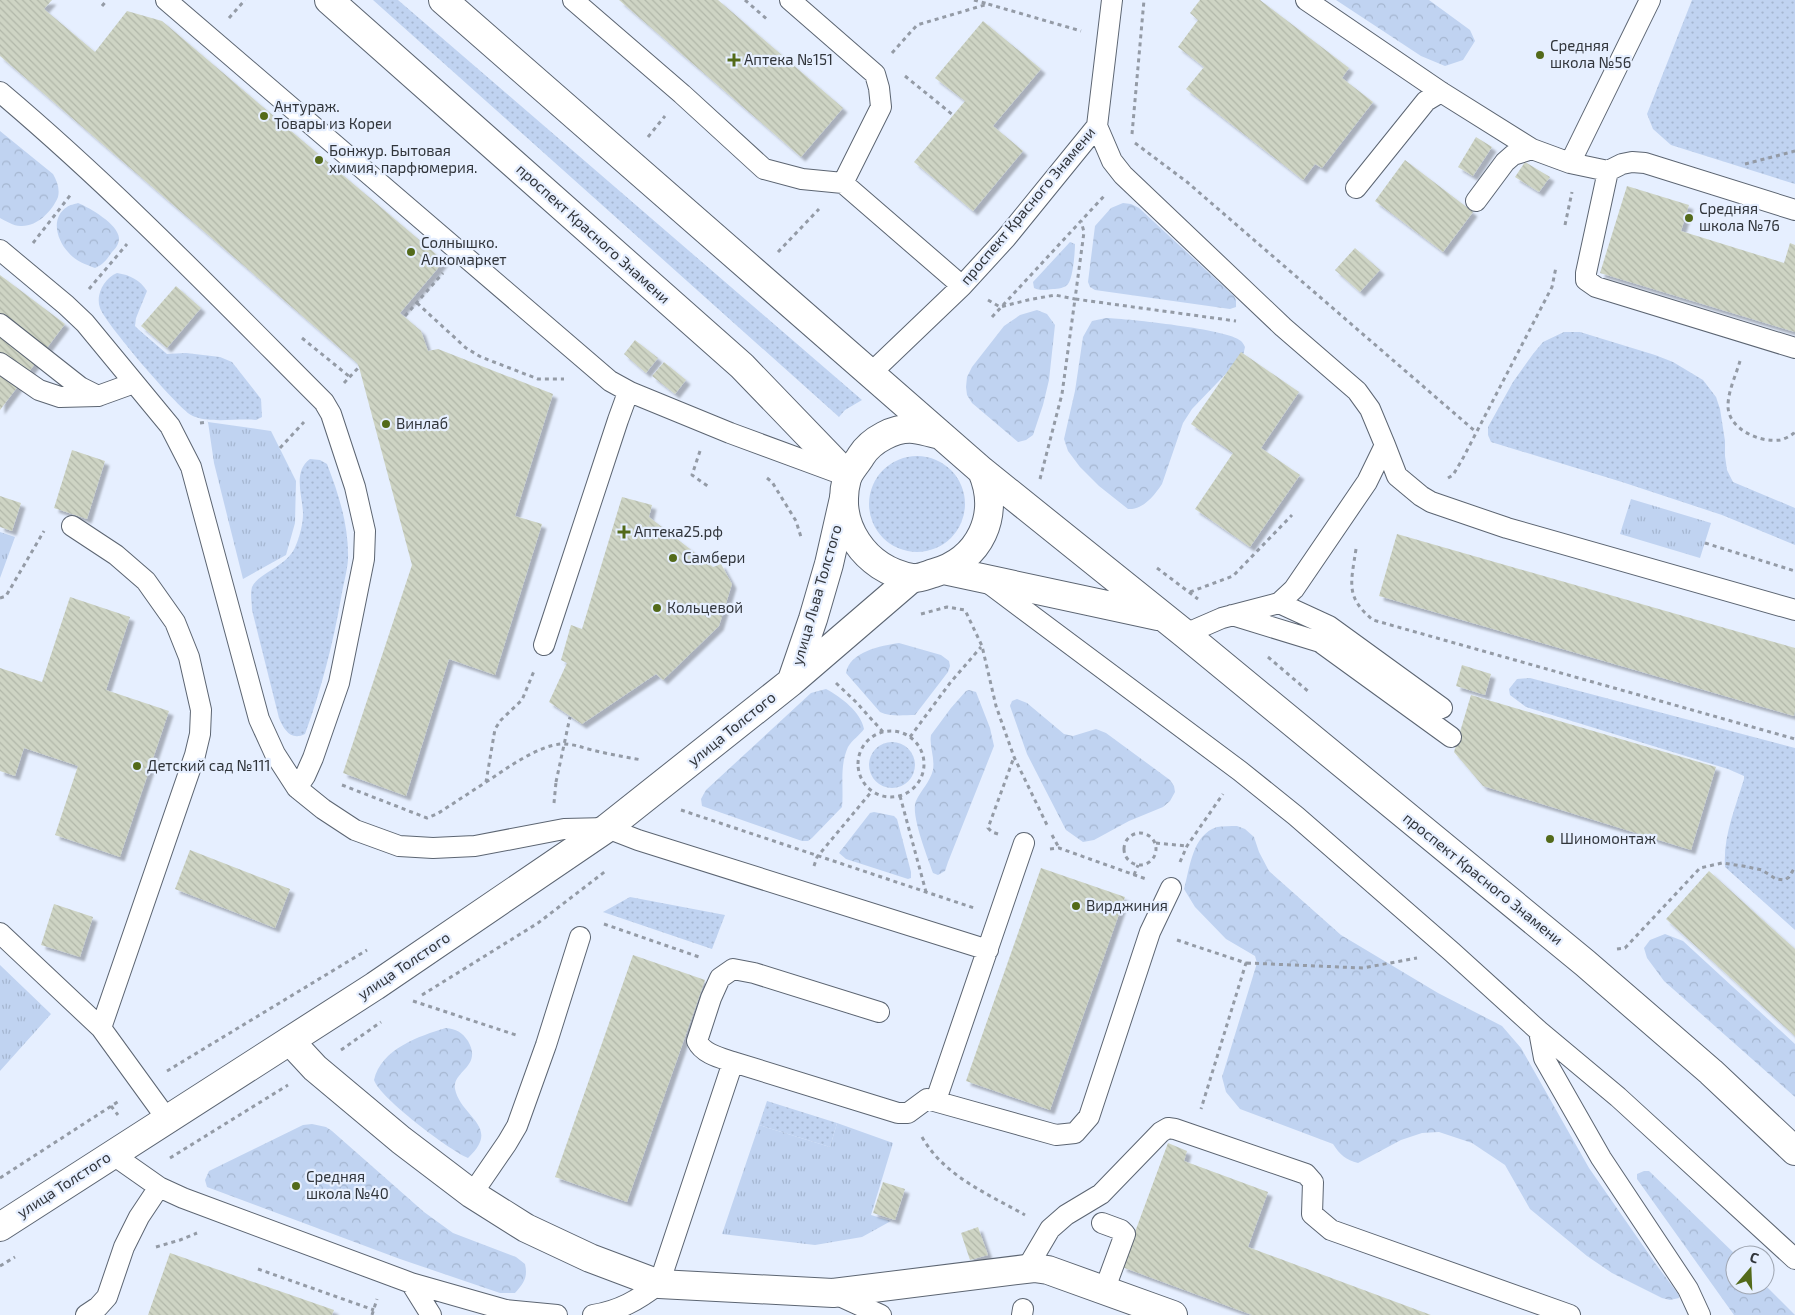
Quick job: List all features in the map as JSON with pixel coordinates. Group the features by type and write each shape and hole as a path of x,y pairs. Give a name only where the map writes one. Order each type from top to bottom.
{"main road":[{"name":"проспект Красного Знамени","path":"329,0 742,366 846,487 864,452 881,438 913,429 940,435"},
{"name":"проспект Красного Знамени","path":"443,0 982,471 1585,963 1711,1072 1795,1151"},
{"path":"846,487 845,514 850,530 861,549 878,563 912,578 919,578 944,570 964,560 976,545 984,528 990,506 988,484 982,471"},
{"name":"улица Льва Толстого","path":"791,682 813,620 829,564 846,487"},
{"name":"проспект Красного Знамени","path":"944,570 1174,626"},
{"name":"улица Льва Толстого","path":"791,682 912,578"},
{"name":"улица Толстого","path":"0,1227 290,1041 607,828 791,682"},
{"path":"290,1041 315,1068 400,1140 472,1194 526,1228 590,1258 659,1284 833,1293 1027,1268 1048,1270 1173,1315"}],"lane":[{"path":"166,0 610,381 630,392 730,433 846,487"},
{"path":"573,0 682,94 764,169 802,180 843,184 962,286"},
{"path":"790,0 881,67 879,88 881,107 843,184"},
{"name":"проспект Красного Знамени","path":"870,374 962,286 1006,238 1097,126 1112,0"},
{"path":"1306,0 1441,92 1532,149 1574,164 1608,171 1622,164 1632,162 1646,163 1795,210"},
{"path":"1574,164 1650,0"},
{"path":"0,92 90,171 145,223 324,402 331,414 355,487 365,531 364,559 339,683 313,758 297,788"},
{"path":"1356,188 1426,102 1441,92"},
{"path":"1097,126 1112,160 1123,175 1284,327 1356,391 1370,409 1397,476 1421,496 1431,502 1507,528 1795,610"},
{"path":"1476,201 1505,162 1513,155 1532,149"},
{"path":"1608,171 1586,280 1596,287 1795,348"},
{"path":"0,250 85,323 170,426 191,467 259,719 275,754 297,788 323,809 355,830 398,846 433,848 475,846 564,828 607,828 647,843 988,950"},
{"path":"0,324 80,387 98,396"},
{"path":"0,363 39,390 60,397 98,396 134,383"},
{"path":"544,645 618,420 630,392"},
{"path":"1174,626 1227,616 1279,602 1294,589 1367,482 1385,445"},
{"path":"72,526 116,555 146,581 175,622 190,657 202,710 200,734 194,755 101,1028"},
{"path":"984,579 1254,782 1296,816 1452,952 1539,1031 1618,1097 1795,1259"},
{"path":"1279,602 1329,626 1442,708"},
{"path":"1227,616 1320,642 1451,737"},
{"path":"936,1100 1024,843"},
{"path":"879,1012 754,973 733,969 720,978 711,998 698,1041 700,1047 711,1054 885,1110 908,1113 927,1099 936,1100 1056,1135 1075,1133 1089,1117 1150,932 1171,888"},
{"path":"0,933 101,1028 167,1119"},
{"path":"472,1194 517,1126 546,1045 580,937"},
{"path":"1539,1031 1544,1058 1553,1075 1601,1158 1688,1289 1700,1315"},
{"path":"593,1315 613,1311 638,1300 659,1284 733,1062"},
{"path":"1027,1268 1050,1229 1066,1215 1101,1194 1161,1132 1168,1128 1193,1134 1306,1174 1313,1182 1312,1214 1331,1230 1570,1315"},
{"path":"112,1154 160,1187 411,1283 506,1310 558,1315"},
{"path":"86,1315 98,1307 107,1297 124,1247 139,1217 160,1187"},
{"path":"1102,1223 1121,1230 1125,1234 1104,1290"},
{"path":"411,1283 431,1315"},
{"path":"833,1293 862,1310 881,1315"}],"path":[{"path":"102,6 108,0"},
{"path":"211,39 245,0"},
{"path":"974,0 1108,39"},
{"path":"992,316 1123,175 1132,140 1144,0"},
{"path":"953,115 881,67 916,25 988,4"},
{"path":"647,139 682,94"},
{"path":"1132,140 1187,182 1476,432"},
{"path":"1564,233 1574,164"},
{"path":"18,264 42,230 90,171"},
{"path":"774,257 843,184"},
{"path":"1032,475 1040,481 1062,394 1084,232 1081,221"},
{"path":"72,311 145,223"},
{"path":"1421,496 1453,475 1552,288 1557,262 1586,273"},
{"path":"405,316 449,267"},
{"path":"962,286 1000,307 1055,295 1284,327"},
{"path":"417,303 466,348 481,357 538,379 573,378"},
{"path":"1747,334 1728,407 1733,422 1742,431 1767,440 1782,440 1795,431"},
{"path":"280,448 324,402"},
{"path":"703,444 692,475 709,487"},
{"path":"764,476 772,482 796,521 801,541"},
{"path":"1190,592 1233,576 1292,515"},
{"path":"0,598 6,596 46,526"},
{"path":"1705,543 1795,571"},
{"path":"1356,548 1352,584 1353,598 1360,609 1373,620 1795,739"},
{"path":"1150,563 1227,616"},
{"path":"912,616 947,607 965,610 982,646 996,706 1014,756 1058,848"},
{"path":"910,737 950,683 982,646"},
{"path":"1267,656 1313,695"},
{"path":"486,782 495,729 500,720 522,700 536,668"},
{"path":"839,687 856,702 883,732"},
{"path":"556,782 570,717"},
{"path":"895,731 910,737 921,749 925,761 920,781 915,788 900,796 888,797 872,791 860,775 859,758 866,743 875,735 883,732 895,731"},
{"path":"335,780 342,786 426,818 437,814 486,782 548,746 574,744 590,750 645,761"},
{"path":"1014,756 988,828 992,832 1046,849 1058,848 1171,888 1187,846 1220,799"},
{"path":"832,838 872,791"},
{"path":"900,796 927,892"},
{"path":"679,810 999,916"},
{"path":"1137,833 1148,834 1156,843 1156,854 1149,863 1138,865 1128,860 1124,849 1128,838 1137,833"},
{"path":"1156,843 1187,846"},
{"path":"1610,948 1625,948 1700,868 1722,863 1762,870 1776,879 1785,880 1795,867"},
{"path":"1134,875 1138,865"},
{"path":"580,937 587,918 733,969"},
{"path":"1150,932 1246,963 1363,968 1452,952"},
{"path":"0,1178 142,1086 370,948"},
{"path":"1193,1134 1246,963"},
{"path":"413,1001 546,1045"},
{"path":"908,1113 927,1146 940,1162 963,1179 1050,1229"},
{"path":"124,1247 156,1247 180,1240 206,1228 223,1212"},
{"path":"258,1269 374,1310"}],"green space":[{"path":"373,0 398,0 862,400 845,410 839,417"},
{"path":"1336,0 1429,0 1470,30 1475,41 1463,60 1445,66 1421,56"},
{"path":"1692,0 1795,0 1795,184 1671,145 1653,129 1647,114"},
{"path":"0,131 53,174 56,179 59,191 58,197 52,207 39,221 28,225 16,226 0,218"},
{"path":"78,203 109,222 114,227 119,238 117,246 107,259 95,268 74,258 64,247 58,235 58,217 68,206"},
{"path":"1123,203 1139,208 1234,296 1236,307 1230,309 1095,290 1090,287 1088,282 1095,226 1111,208"},
{"path":"1070,242 1075,244 1075,248 1068,284 1057,289 1039,290 1034,288 1033,282"},
{"path":"117,273 134,279 147,291 136,318 135,326 138,329 167,354 186,353 220,357 232,362 261,399 262,417 256,420 214,420 198,418 183,409 127,346 100,308 99,297 102,287"},
{"path":"1037,310 1047,314 1055,325 1049,380 1033,435 1026,440 1018,442 972,403 967,395 967,377 972,367 1004,326 1020,315"},
{"path":"1106,318 1177,325 1218,332 1241,341 1245,347 1243,356 1192,409 1183,423 1159,489 1143,505 1133,509 1128,509 1099,486 1080,467 1068,451 1064,439 1075,391 1083,337 1092,321"},
{"path":"1564,332 1580,332 1655,355 1673,362 1703,380 1716,397 1720,409 1727,470 1733,482 1795,508 1795,545 1722,515 1491,442 1488,435 1488,427 1513,382 1543,342"},
{"path":"208,422 271,431 296,481 295,523 286,555 243,579 214,463"},
{"path":"917,456 935,460 951,470 961,486 965,504 961,522 951,538 935,548 917,552 899,548 883,538 873,522 869,504 873,486 883,470 899,460"},
{"path":"310,459 320,460 327,464 345,523 348,560 334,632 321,684 305,734 296,736 289,733 283,727 279,718 252,610 251,593 252,587 256,582 287,559 296,545 303,518 300,485 301,471"},
{"path":"1631,499 1711,523 1700,558 1620,534"},
{"path":"0,532 15,537 0,578"},
{"path":"899,643 941,655 949,661 948,672 915,715 893,715 880,712 846,673 853,659 867,651"},
{"path":"1530,678 1795,748 1795,930 1725,867 1728,833 1744,776 1728,769 1526,707 1510,695 1509,689 1517,679"},
{"path":"826,689 838,696 855,711 864,729 850,744 845,754 842,807 812,838 808,841 802,841 702,806 701,799 706,790 811,693"},
{"path":"969,690 976,692 990,728 994,746 945,871 938,875 933,873 917,826 915,816 916,801 933,770 931,735 951,708"},
{"path":"1017,699 1027,703 1064,734 1073,736 1096,729 1106,733 1170,780 1175,792 1170,801 1163,807 1129,821 1094,840 1083,842 1066,830 1027,754 1010,706 1012,701"},
{"path":"888,742 896,742 905,746 911,752 915,765 911,778 905,784 896,788 888,788 879,784 873,778 869,769 869,761 873,752 879,746"},
{"path":"870,813 894,816 897,819 911,878 908,879 846,859 839,853"},
{"path":"1237,826 1245,829 1254,837 1269,871 1341,935 1438,993 1502,1026 1521,1048 1589,1168 1679,1295 1679,1298 1670,1300 1662,1298 1612,1273 1587,1256 1530,1209 1505,1165 1472,1143 1439,1132 1422,1133 1401,1140 1358,1163 1344,1156 1333,1144 1240,1109 1226,1092 1222,1077 1257,963 1255,956 1226,939 1195,907 1184,889 1193,853 1202,837 1217,827"},
{"path":"630,897 725,915 712,949 603,912"},
{"path":"1665,934 1683,941 1795,1044 1795,1097 1664,981 1647,958 1644,948 1650,940"},
{"path":"0,965 51,1014 0,1071"},
{"path":"446,1028 461,1033 468,1041 472,1050 470,1063 455,1083 459,1099 464,1108 477,1122 480,1130 481,1138 477,1147 468,1158 416,1123 389,1099 374,1080 384,1060 402,1045"},
{"path":"767,1101 837,1123 830,1147 759,1125"},
{"path":"837,1123 893,1143 871,1215 891,1221 862,1237 815,1245 722,1234 759,1125 830,1147"},
{"path":"312,1124 326,1127 332,1131 424,1212 453,1233 516,1257 525,1264 526,1269 526,1276 521,1286 515,1293 500,1293 400,1259 207,1187 205,1180 209,1171 303,1125"},
{"path":"1649,1171 1726,1245 1725,1295 1775,1295 1795,1315 1734,1315 1637,1179 1637,1174"}],"building":[{"path":"0,0 52,0 44,9 95,52 127,11 162,21 444,261 400,313 421,331 428,351 438,349 553,394 515,516 542,524 495,675 449,659 406,796 343,773 412,565 357,363 0,56"},
{"path":"619,0 718,0 843,108 801,157"},
{"path":"1200,0 1260,0 1349,68 1342,78 1373,102 1322,168 1315,164 1303,180 1186,89 1204,67 1178,47 1198,20 1190,13"},
{"path":"983,21 1041,69 993,126 1023,151 973,211 914,162 965,101 935,78"},
{"path":"1476,137 1492,147 1473,176 1458,167"},
{"path":"1405,160 1473,212 1443,252 1375,201"},
{"path":"1525,162 1550,177 1539,192 1515,177"},
{"path":"1627,186 1689,205 1681,231 1784,263 1790,243 1795,245 1795,332 1600,273"},
{"path":"1355,248 1380,270 1360,292 1335,270"},
{"path":"0,275 65,324 0,410"},
{"path":"176,286 201,308 167,348 141,326"},
{"path":"635,340 658,358 646,373 624,354"},
{"path":"1241,352 1299,392 1261,448 1300,475 1250,547 1195,509 1233,453 1191,424"},
{"path":"664,362 686,380 675,394 652,376"},
{"path":"72,450 105,461 87,519 54,508"},
{"path":"0,496 21,503 12,531 0,527"},
{"name":"Кольцевой","path":"622,497 652,505 649,517 713,567 721,564 732,584 719,626 663,680 656,674 582,724 549,702 567,663 561,660 571,625 582,629"},
{"path":"1397,534 1795,648 1794,716 1379,596"},
{"path":"70,597 130,617 106,690 169,711 120,857 55,835 78,766 24,748 15,776 0,771 0,668 42,682"},
{"path":"1462,665 1491,674 1485,695 1456,686"},
{"path":"1471,695 1716,767 1691,850 1483,786 1454,752"},
{"path":"190,850 290,889 275,928 175,889"},
{"path":"1041,868 1125,897 1050,1110 966,1081"},
{"path":"1709,871 1795,949 1795,1036 1666,919"},
{"path":"54,904 93,917 80,957 41,945"},
{"path":"633,955 705,980 627,1202 555,1177"},
{"path":"1168,1143 1187,1151 1184,1161 1268,1192 1248,1247 1431,1315 1252,1315 1122,1267"},
{"path":"883,1182 905,1189 895,1220 873,1213"},
{"path":"978,1227 988,1255 970,1260 961,1233"},
{"path":"170,1253 334,1310 332,1315 148,1315"}],"place":[{"name":"Средняя школа №56","path":"1540,55"},
{"name":"Аптека №151","path":"734,60"},
{"name":"Антураж. Товары из Кореи","path":"264,116"},
{"name":"Бонжур. Бытовая химия, парфюмерия.","path":"319,160"},
{"name":"Средняя школа №76","path":"1689,218"},
{"name":"Солнышко. Алкомаркет","path":"411,252"},
{"name":"Винлаб","path":"386,424"},
{"name":"Аптека25.рф","path":"624,532"},
{"name":"Самбери","path":"673,558"},
{"name":"Кольцевой","path":"657,608"},
{"name":"Детский сад №111","path":"137,766"},
{"name":"Шиномонтаж","path":"1550,839"},
{"name":"Вирджиния","path":"1076,906"},
{"name":"Средняя школа №40","path":"296,1186"}]}
